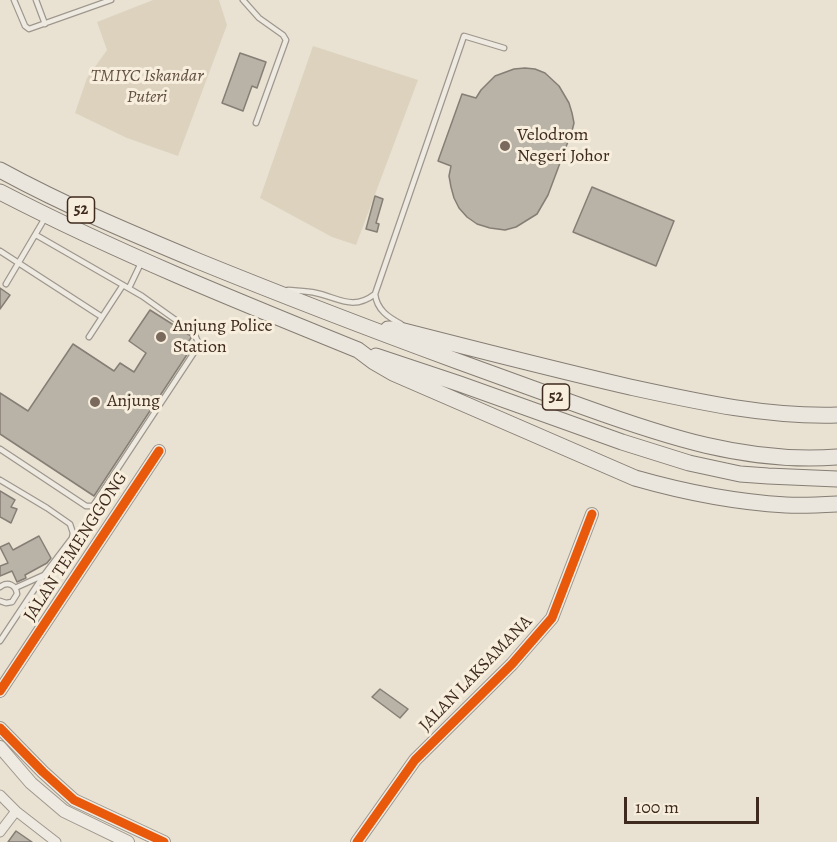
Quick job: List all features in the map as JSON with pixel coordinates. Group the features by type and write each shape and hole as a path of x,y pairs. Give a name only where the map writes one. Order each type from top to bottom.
{"highway":[{"name":"52","path":"0,170 56,199 269,289 624,422 682,440 741,453 773,457 837,457"},
{"name":"52","path":"0,192 142,260 358,350 622,442 689,463 740,474 837,479"},
{"path":"374,330 396,328 539,366 714,405 789,414 837,415"},
{"path":"358,350 393,373 635,478 670,488 729,499 788,505 837,504"}],"street":[{"name":"JALAN TEMENGGONG","path":"0,692 159,451"},
{"name":"JALAN LAKSAMANA","path":"357,842 415,760 513,663 552,618 592,514"},
{"path":"0,728 74,800 164,842"},
{"path":"0,747 31,783 64,812 128,842"},
{"path":"0,795 15,812 56,842"},
{"path":"0,832 15,812"}],"lane":[{"path":"14,0 26,28 31,29 111,0"},
{"path":"36,0 45,24"},
{"path":"243,0 259,18 283,35 286,40 256,123"},
{"path":"422,335 415,329 388,317 379,308 375,294 464,36 504,48"},
{"path":"6,284 46,216"},
{"path":"0,449 86,506 91,507 197,348 198,342 194,333 142,296 36,235"},
{"path":"0,251 102,317"},
{"path":"89,337 126,287 142,260"},
{"path":"269,289 316,292 353,303 368,300 375,294"},
{"path":"0,480 60,516 72,528 72,538 44,574 0,641"},
{"path":"15,588 44,574"},
{"path":"0,587 7,584 15,588"},
{"path":"0,601 12,602 16,597 15,588"},
{"path":"12,602 21,610"}],"green space":[{"name":"TMIYC Iskandar Puteri","path":"153,0 219,0 227,25 178,156 127,138 75,113 87,78 107,50 97,22"},
{"path":"313,46 418,80 356,245 332,237 260,198"}],"building":[{"path":"240,53 266,62 257,88 252,86 243,111 222,103"},
{"name":"Velodrom Negeri Johor","path":"525,68 545,73 559,86 569,103 574,123 548,195 537,214 516,227 505,230 490,228 477,224 459,208 451,187 449,176 451,166 438,161 462,94 476,98 495,76 514,69"},
{"path":"592,187 674,221 656,266 573,232"},
{"path":"375,196 383,199 376,223 379,224 377,232 366,229"},
{"path":"0,288 10,295 0,309"},
{"name":"Anjung","path":"150,310 191,336 185,347 190,350 94,496 0,434 0,393 28,411 73,344 114,371 120,363 134,372 146,353 129,341"},
{"path":"0,491 15,500 11,507 17,509 11,523 0,517"},
{"path":"39,536 51,558 47,563 17,582 12,571 0,576 0,566 8,563 0,547 9,543 13,550"},
{"path":"380,689 408,709 400,718 372,697"},
{"path":"16,831 32,842 8,842"}],"cycle path":[{"path":"0,691 159,451"},
{"path":"357,842 415,760 512,664 552,618 592,514"},
{"path":"0,728 74,800 164,842"}],"place":[{"name":"Velodrom Negeri Johor","path":"505,146"},
{"name":"Anjung Police Station","path":"161,337"},
{"name":"Anjung","path":"95,402"}]}
